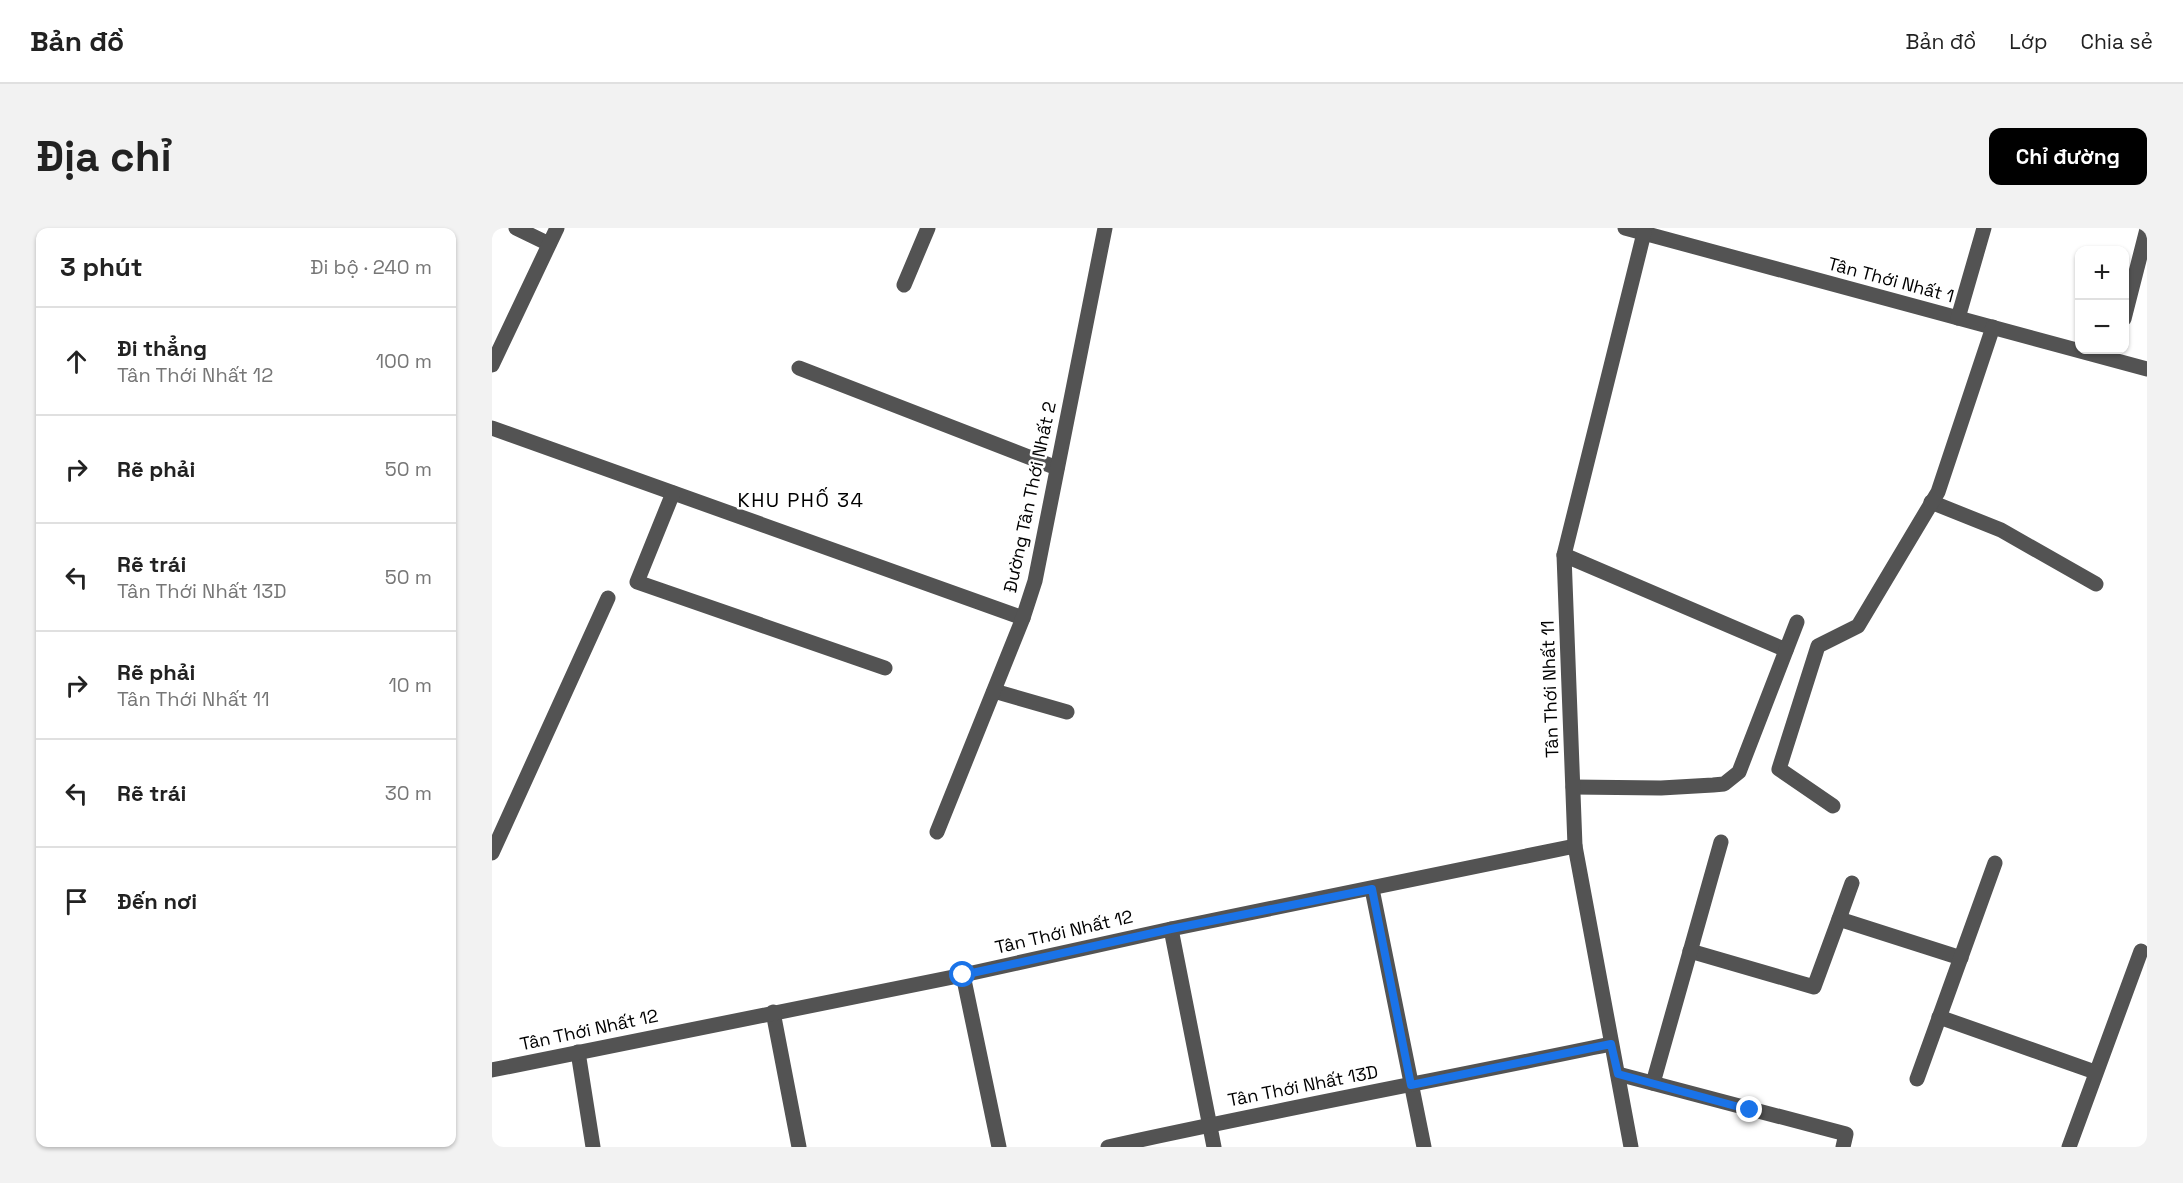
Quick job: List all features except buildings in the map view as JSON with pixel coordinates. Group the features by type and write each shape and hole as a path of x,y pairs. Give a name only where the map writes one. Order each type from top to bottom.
{"street":[{"path":"516,228 549,244"},
{"path":"492,365 556,228"},
{"path":"904,285 928,228"},
{"name":"Đường Tân Thới Nhất 2","path":"937,832 1023,618 1035,581 1105,228"},
{"name":"Tân Thới Nhất 1","path":"1625,228 1958,318 2116,355 2147,369"},
{"path":"1958,318 1984,228"},
{"path":"2129,300 2147,228"},
{"name":"Tân Thới Nhất 11","path":"1631,1147 1575,846 1564,555 1644,233"},
{"path":"1833,806 1779,769 1818,646 1858,626 1938,492 1993,327"},
{"path":"799,368 1057,468"},
{"path":"492,428 1023,618"},
{"path":"674,493 637,582 885,669"},
{"path":"1931,502 2005,532 2096,584"},
{"path":"1564,555 1786,650"},
{"path":"492,853 608,598"},
{"path":"1573,787 1671,788 1724,784 1732,779 1739,772 1797,622"},
{"path":"994,691 1067,712"},
{"path":"1653,1083 1721,842"},
{"name":"Tân Thới Nhất 12","path":"492,1070 963,975 1171,929 1575,846"},
{"path":"1917,1079 1995,863"},
{"path":"1690,951 1814,987 1852,884"},
{"path":"1372,889 1424,1147"},
{"path":"1839,919 1960,958"},
{"path":"1171,929 1214,1147"},
{"path":"2069,1147 2141,951"},
{"path":"963,975 999,1147"},
{"path":"773,1012 799,1147"},
{"path":"1939,1017 2095,1072"},
{"name":"Tân Thới Nhất 13D","path":"1108,1147 1210,1124 1611,1044"},
{"path":"578,1052 593,1147"},
{"path":"1618,1074 1846,1134 1843,1147"}],"district":[{"name":"KHU PHỐ 34","path":"801,500"}],"route":[{"path":"963,975 1171,929 1372,889 1411,1085 1611,1044 1618,1074 1750,1110"}]}
